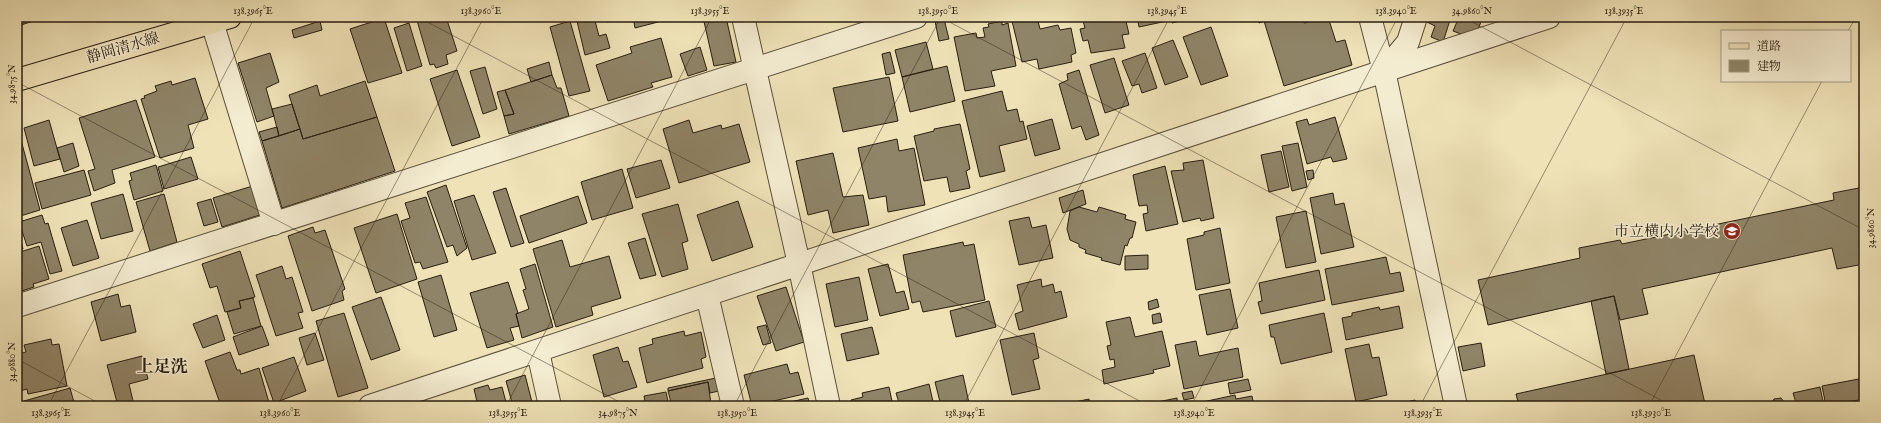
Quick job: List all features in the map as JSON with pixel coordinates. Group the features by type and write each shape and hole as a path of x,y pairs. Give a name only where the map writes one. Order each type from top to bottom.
{"main road":[{"name":"静岡清水線","path":"17,80 221,20"}],"street":[{"path":"743,17 799,264 829,406"},
{"path":"17,306 916,17"},
{"path":"1370,17 1384,71 1456,406"},
{"path":"1384,71 1408,42 1416,17"},
{"path":"370,406 538,352 799,264 1549,17"},
{"path":"221,20 274,224"},
{"path":"707,295 733,406"},
{"path":"538,352 550,406"}],"building":[{"path":"19,17 46,17 21,25"},
{"path":"51,17 64,17 52,20"},
{"path":"344,17 363,17 346,22"},
{"path":"416,17 446,17 457,51 446,55 448,64 436,68 434,64 430,65"},
{"path":"576,17 594,17 599,36 606,34 610,48 585,55"},
{"path":"605,17 627,17 607,22"},
{"path":"633,17 657,17 658,22 635,28"},
{"path":"703,17 726,17 736,62 714,66"},
{"path":"853,17 869,17 854,21"},
{"path":"1011,17 1037,17 1040,29 1058,25 1060,30 1071,28 1076,53 1071,55 1072,62 1039,69 1037,59 1022,62"},
{"path":"1082,17 1125,17 1129,34 1122,35 1125,48 1091,53 1088,40 1083,41 1080,29 1085,28"},
{"path":"1137,17 1166,17 1167,21 1139,27"},
{"path":"1171,17 1196,17 1172,23"},
{"path":"1257,17 1303,17 1304,23 1328,17 1336,42 1345,40 1352,65 1284,86 1264,21 1259,23"},
{"path":"1429,17 1451,17 1443,42 1431,37 1435,26 1427,22"},
{"path":"1459,17 1483,17 1474,39 1453,31"},
{"path":"384,18 402,73 368,83 350,29"},
{"path":"944,19 949,39 939,41 935,21"},
{"path":"320,21 322,30 294,38 292,30"},
{"path":"570,21 590,91 569,96 550,27"},
{"path":"1002,21 1002,25 1008,23 1016,66 991,71 995,86 965,91 954,37 976,33 977,38 985,37 983,28 989,27 988,24"},
{"path":"409,23 422,66 407,71 394,28"},
{"path":"1211,27 1228,76 1201,85 1183,37"},
{"path":"661,38 672,77 651,83 653,87 608,101 596,65 632,53 630,47"},
{"path":"1173,40 1188,77 1165,85 1152,48"},
{"path":"926,42 933,69 902,77 895,50"},
{"path":"700,47 707,70 688,76 680,54"},
{"path":"890,52 895,73 886,75 882,54"},
{"path":"270,53 279,82 266,88 274,116 257,122 238,63"},
{"path":"1145,53 1157,88 1142,93 1139,84 1132,86 1122,61"},
{"path":"1114,58 1129,105 1105,113 1090,65"},
{"path":"549,62 552,75 531,82 527,69"},
{"path":"947,66 955,101 910,112 902,77"},
{"path":"485,67 497,109 483,114 470,71"},
{"path":"457,70 480,137 452,146 430,79"},
{"path":"1079,70 1099,135 1086,140 1081,126 1072,129 1059,84 1068,80 1067,74"},
{"path":"552,75 557,88 561,88 569,116 509,134 504,116 514,114 505,90"},
{"path":"889,77 898,121 843,132 833,88"},
{"path":"195,78 208,119 188,125 194,148 160,158 141,99 145,98 144,96 157,91 155,86 171,81 172,85"},
{"path":"365,81 377,117 303,139 289,95 317,85 320,96"},
{"path":"505,90 514,114 504,116 497,92"},
{"path":"1002,91 1007,111 1017,109 1020,122 1023,121 1027,139 999,146 1005,171 980,177 962,101"},
{"path":"136,100 155,157 112,170 115,183 94,191 88,171 95,169 79,118"},
{"path":"292,104 300,129 279,136 272,109"},
{"path":"377,117 395,171 282,208 262,141 300,129 303,139"},
{"path":"1335,117 1347,159 1333,162 1331,157 1307,164 1296,122 1307,119 1309,125"},
{"path":"1052,119 1060,149 1035,156 1027,126"},
{"path":"49,120 60,159 34,166 24,128"},
{"path":"689,120 693,133 721,125 722,129 739,124 750,162 679,183 663,129"},
{"path":"960,124 970,169 966,171 970,188 950,192 947,177 924,181 914,136 934,131 934,129"},
{"path":"277,127 279,136 262,141 259,132"},
{"path":"18,129 40,210 17,217 17,130"},
{"path":"897,139 899,151 914,148 925,205 888,212 886,196 869,199 858,148"},
{"path":"73,143 79,166 64,172 57,148"},
{"path":"1298,143 1307,187 1292,191 1282,146"},
{"path":"1281,151 1289,187 1269,192 1261,155"},
{"path":"833,153 843,197 863,195 869,225 833,233 828,210 808,215 796,161"},
{"path":"191,157 198,179 164,189 158,167"},
{"path":"661,160 670,188 636,198 627,169"},
{"path":"1203,160 1214,218 1201,221 1200,218 1183,222 1171,171 1184,170 1183,163"},
{"path":"156,165 163,191 134,200 129,181 132,180 130,173"},
{"path":"1165,166 1178,224 1146,231 1143,214 1148,213 1147,205 1139,206 1133,175"},
{"path":"622,169 633,208 592,220 581,182"},
{"path":"84,170 91,195 42,209 35,183"},
{"path":"1313,170 1314,178 1308,180 1306,171"},
{"path":"256,185 263,214 222,227 213,198"},
{"path":"446,185 467,248 457,256 453,245 447,247 427,192"},
{"path":"1864,187 1864,264 1837,269 1832,248 1642,289 1648,314 1620,320 1614,296 1488,325 1478,280 1580,258 1579,248 1620,240 1622,244 1834,200 1833,193"},
{"path":"506,188 524,243 511,247 493,192"},
{"path":"1083,190 1086,204 1063,213 1059,198"},
{"path":"1333,193 1335,205 1344,203 1354,247 1321,254 1310,198"},
{"path":"123,194 133,231 101,239 91,203"},
{"path":"164,194 177,242 150,251 136,202"},
{"path":"474,195 496,253 472,260 454,201"},
{"path":"578,196 587,223 529,243 520,216"},
{"path":"426,197 448,262 423,269 420,262 415,263 401,221 410,218 405,203"},
{"path":"211,199 218,222 204,226 197,203"},
{"path":"738,201 753,247 712,261 697,215"},
{"path":"678,204 688,241 682,243 688,269 662,277 642,214"},
{"path":"1079,207 1097,212 1099,207 1126,215 1125,219 1136,222 1132,238 1130,238 1127,246 1125,245 1120,265 1101,260 1102,258 1085,253 1086,250 1079,247 1079,244 1070,240 1067,229 1070,211"},
{"path":"1306,211 1316,262 1286,268 1276,217"},
{"path":"397,214 417,279 376,293 354,228"},
{"path":"42,215 45,224 48,223 62,271 50,274 41,242 27,246 19,222"},
{"path":"1029,217 1032,228 1046,225 1053,258 1019,265 1009,221"},
{"path":"87,220 99,258 73,266 61,228"},
{"path":"17,224 23,249 17,251"},
{"path":"313,227 315,233 325,230 345,289 342,291 344,300 312,311 288,236"},
{"path":"1220,228 1230,283 1196,290 1187,239 1204,235 1204,232"},
{"path":"645,238 656,275 640,279 628,243"},
{"path":"562,240 570,267 609,256 621,298 591,307 593,315 556,327 533,249"},
{"path":"963,242 964,246 974,244 985,300 923,312 920,301 912,303 903,255"},
{"path":"39,246 49,279 33,284 34,287 22,291 21,287 17,288 17,253"},
{"path":"240,251 255,297 239,301 241,308 225,312 217,286 210,288 202,264"},
{"path":"1148,255 1148,269 1125,270 1125,256"},
{"path":"1386,257 1390,274 1400,272 1404,291 1332,305 1325,269"},
{"path":"535,264 553,327 522,338 516,314 529,309 523,290 526,289 520,269"},
{"path":"888,264 896,293 904,291 909,309 880,316 868,269"},
{"path":"282,266 286,279 292,277 303,312 298,313 303,328 276,336 256,275"},
{"path":"1319,270 1325,300 1261,314 1258,302 1262,301 1259,283"},
{"path":"441,275 457,330 434,337 418,282"},
{"path":"859,277 868,320 835,327 826,284"},
{"path":"1041,279 1042,287 1053,284 1055,293 1061,291 1067,317 1019,330 1015,314 1023,311 1017,285"},
{"path":"508,282 518,313 516,314 519,326 510,328 514,340 487,348 470,293"},
{"path":"786,287 804,342 776,351 757,296"},
{"path":"1230,289 1238,328 1207,335 1199,295"},
{"path":"118,294 121,307 130,305 136,332 101,341 91,302"},
{"path":"1614,296 1629,369 1606,374 1591,301"},
{"path":"381,297 400,350 371,360 352,307"},
{"path":"253,298 261,326 234,334 227,312 241,308 239,301"},
{"path":"1157,299 1159,307 1149,310 1148,302"},
{"path":"989,301 996,327 956,337 950,311"},
{"path":"1399,306 1403,328 1346,340 1342,318 1352,316 1352,313 1379,307 1380,310"},
{"path":"344,313 368,388 338,397 316,321"},
{"path":"1160,313 1162,322 1153,324 1152,315"},
{"path":"1324,313 1332,352 1281,364 1274,337 1271,337 1269,325"},
{"path":"217,315 225,340 203,348 193,324"},
{"path":"1130,317 1135,337 1162,331 1170,366 1153,370 1154,373 1104,384 1102,370 1115,367 1114,359 1110,360 1107,346 1111,345 1106,322"},
{"path":"766,325 771,343 763,345 757,327"},
{"path":"262,326 269,345 239,355 233,337"},
{"path":"872,327 879,354 847,361 841,334"},
{"path":"684,331 685,336 701,332 706,357 701,359 703,368 647,383 639,348 653,344 652,339"},
{"path":"315,333 324,360 307,365 299,338"},
{"path":"1034,333 1039,358 1033,360 1040,389 1012,395 1000,340"},
{"path":"51,339 52,345 59,344 67,386 28,394 27,389 20,391 17,378 17,362 20,362 19,354 26,352 24,345"},
{"path":"1196,341 1199,356 1238,348 1243,377 1184,389 1175,345"},
{"path":"1481,343 1485,366 1463,371 1458,347"},
{"path":"1369,344 1372,358 1379,357 1387,395 1356,402 1345,349"},
{"path":"618,347 623,362 628,361 637,387 604,397 593,355"},
{"path":"230,352 237,370 240,370 241,374 259,368 270,406 221,406 205,361"},
{"path":"1694,355 1705,404 1696,406 1519,406 1516,394"},
{"path":"142,356 148,379 129,384 134,405 118,406 107,365"},
{"path":"294,357 306,391 274,403 262,368"},
{"path":"787,364 790,374 798,372 804,394 752,406 744,375"},
{"path":"525,375 533,406 513,406 506,381"},
{"path":"963,375 969,403 957,406 941,406 935,382"},
{"path":"716,378 719,391 710,393 708,382 668,391 668,388"},
{"path":"1864,378 1864,399 1826,406 1822,386"},
{"path":"1248,379 1251,390 1230,394 1228,383"},
{"path":"708,382 711,404 703,406 672,406 668,391"},
{"path":"929,384 934,406 900,406 896,393"},
{"path":"488,385 490,390 502,387 507,406 478,406 474,389"},
{"path":"889,387 893,406 852,406 851,400 863,397 862,393"},
{"path":"1820,387 1824,406 1797,406 1793,393"},
{"path":"70,388 75,406 26,406 24,401"},
{"path":"1192,391 1194,398 1184,400 1182,393"},
{"path":"666,392 669,406 646,406 644,396"},
{"path":"1235,395 1236,399 1252,396 1254,406 1184,406"},
{"path":"808,398 810,406 772,406"},
{"path":"1177,398 1178,406 1138,406"},
{"path":"1781,398 1786,405 1785,406 1770,406 1774,399"},
{"path":"1089,399 1090,406 1056,406"},
{"path":"1415,400 1416,406 1389,406"},
{"path":"1768,402 1769,406 1748,406"}],"place":[{"name":"市立横内小学校","path":"1732,231"}],"district":[{"name":"上足洗","path":"162,367"}]}
